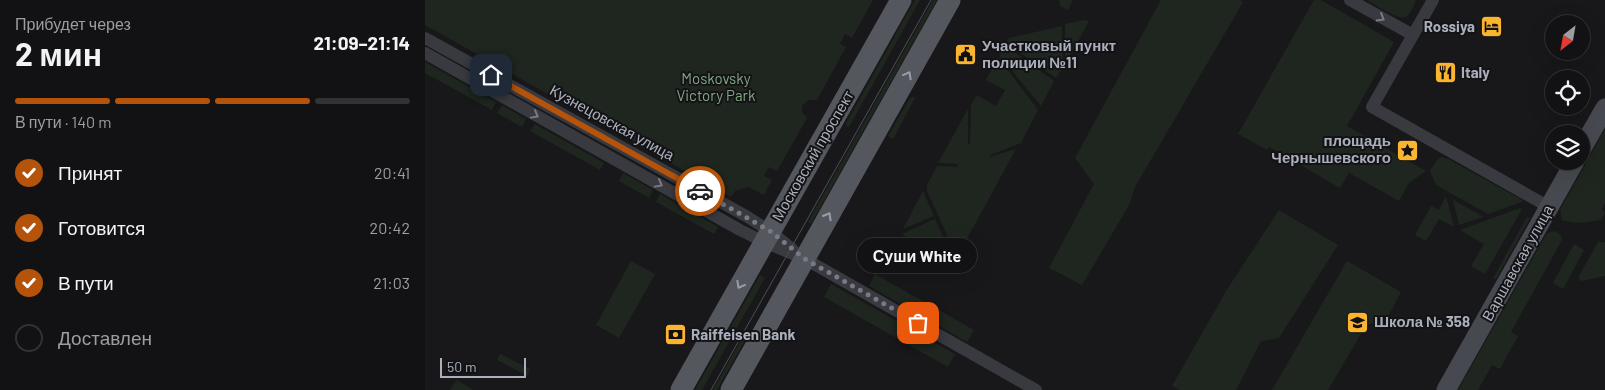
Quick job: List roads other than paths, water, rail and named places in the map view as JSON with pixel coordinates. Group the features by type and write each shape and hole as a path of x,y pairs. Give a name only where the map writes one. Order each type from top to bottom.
{"main road":[{"name":"Московский проспект","path":"681,390 901,0"},
{"path":"731,390 950,0"}],"street":[{"path":"1350,0 1413,35"},
{"path":"1433,0 1372,107 1549,207"},
{"name":"Кузнецовская улица","path":"425,38 595,134 633,152 805,259 1036,390"},
{"name":"Кузнецовская улица","path":"425,53 767,236"},
{"path":"1590,134 1605,108"},
{"name":"Варшавская улица","path":"1446,390 1570,170"}],"tram line":[{"path":"711,390 931,0"}],"place":[{"name":"Rossiya","path":"1491,27"},
{"name":"Участковый пункт полиции №11","path":"966,55"},
{"name":"Italy","path":"1445,73"},
{"name":"площадь Чернышевского","path":"1407,150"},
{"name":"Школа № 358","path":"1358,322"},
{"name":"Суши White","path":"918,323"},
{"name":"Raiffeisen Bank","path":"675,335"}],"park label":[{"name":"Moskovsky Victory Park","path":"716,88"}]}
